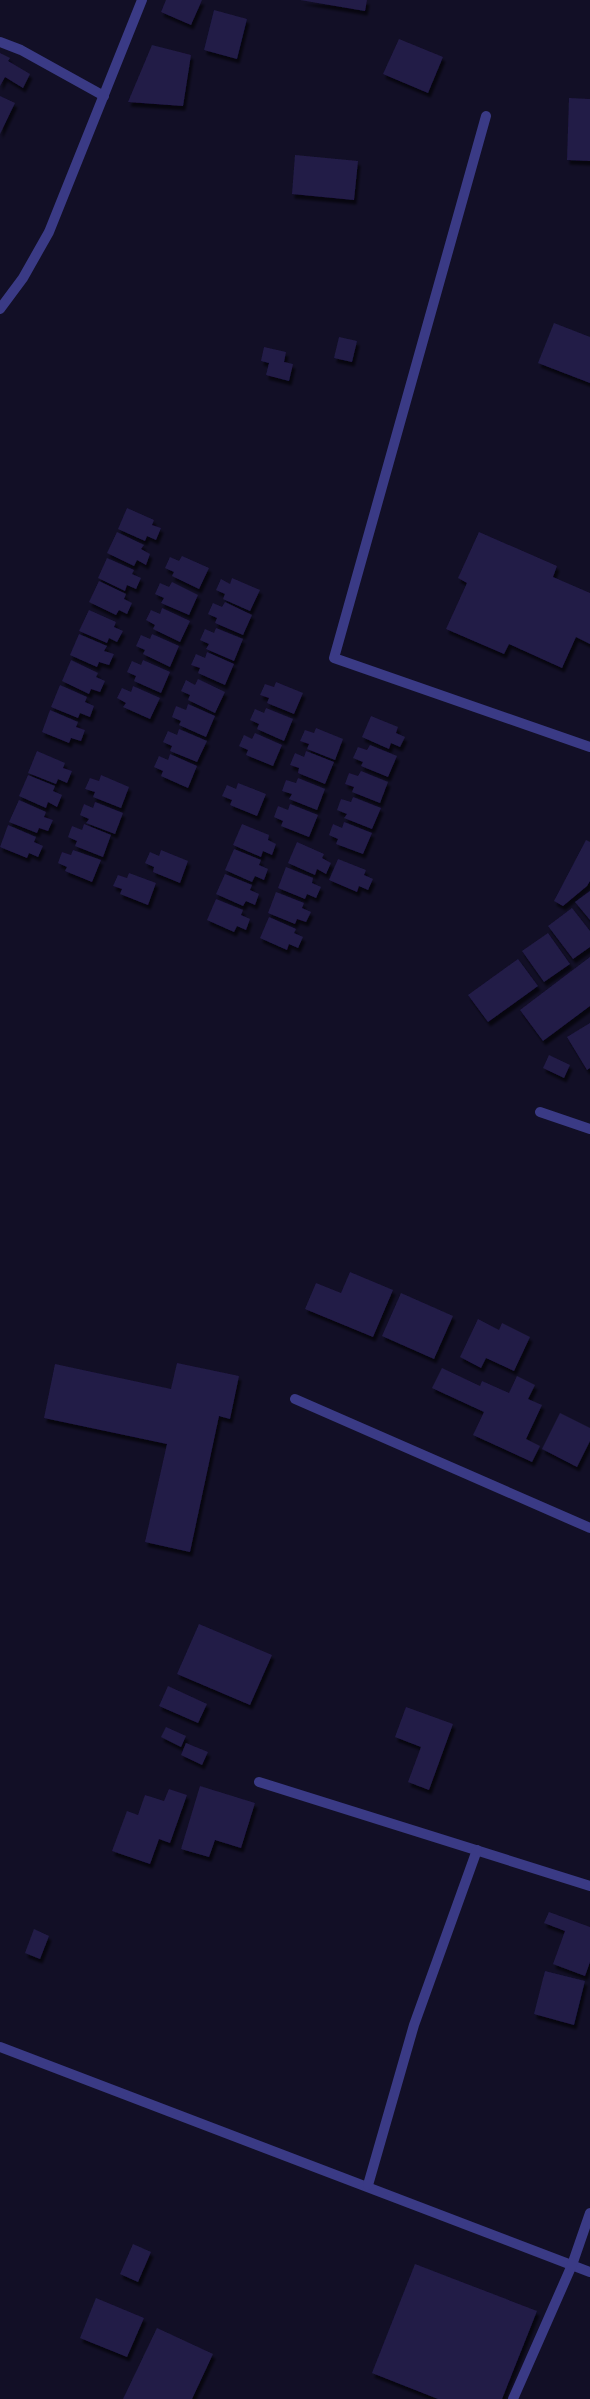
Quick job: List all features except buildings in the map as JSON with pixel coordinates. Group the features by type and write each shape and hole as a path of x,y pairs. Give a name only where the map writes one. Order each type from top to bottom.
{"street":[{"path":"0,309 23,278 49,232 142,0"},
{"path":"0,42 21,50 104,96"},
{"path":"486,116 334,658 590,747"},
{"path":"540,1112 590,1129"},
{"path":"295,1399 590,1528"},
{"path":"259,1782 590,1886"},
{"path":"368,2185 414,2025 477,1850"},
{"path":"0,2047 368,2185 590,2272"},
{"path":"513,2399 572,2265 590,2214"}]}
